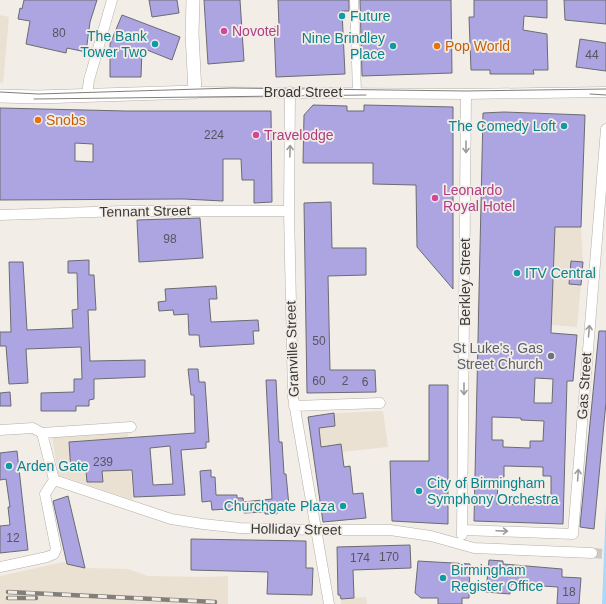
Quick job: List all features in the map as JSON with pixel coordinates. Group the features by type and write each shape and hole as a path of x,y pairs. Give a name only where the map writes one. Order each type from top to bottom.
{"street":[{"path":"87,95 89,80 112,0"},
{"path":"192,0 192,34 196,92"},
{"path":"354,0 357,92"},
{"name":"Broad Street","path":"0,96 15,97 196,92 466,94 606,92"},
{"name":"Granville Street","path":"290,92 289,211 294,406 329,604"},
{"name":"Berkley Street","path":"461,543 464,530 466,94"},
{"name":"Gas Street","path":"464,530 573,534 606,129"},
{"name":"Tennant Street","path":"0,215 124,211 289,211"},
{"path":"294,406 380,403"},
{"path":"0,430 33,428 42,433 131,427"},
{"path":"0,567 47,557 54,554 56,549 45,494 54,480 42,433"},
{"name":"Holliday Street","path":"54,480 171,519 240,528 390,530 412,532 461,543 474,548 592,553"}],"shaded area":[{"path":"0,15 9,17 3,83 0,82"},
{"name":"ITV Central","path":"481,226 581,227 583,262 577,327 477,319"},
{"path":"383,411 388,447 313,455 308,417 339,413"},
{"path":"128,432 133,500 58,475 52,436"},
{"path":"63,562 85,568 128,569 148,576 228,576 228,604 0,604 0,576"},
{"path":"366,597 367,604 341,604 341,599"}],"water":[{"path":"606,505 606,604 602,604"}],"building":[{"path":"24,0 97,0 90,22 86,52 67,48 66,53 26,44 30,21 18,19 20,8 22,9"},
{"path":"149,0 177,0 179,13 152,17"},
{"name":"Novotel","path":"204,0 240,0 244,61 208,64"},
{"path":"278,0 349,0 349,11 342,11 345,74 276,77 274,27 279,26"},
{"name":"Nine Brindley Place","path":"360,0 451,0 452,73 362,76"},
{"path":"474,0 547,0 547,18 524,16 523,30 547,34 548,70 533,70 534,74 490,74 490,70 471,70 469,17 474,17"},
{"path":"564,0 606,0 606,24 565,20"},
{"path":"122,15 180,37 172,60 142,48 141,77 110,77 110,44"},
{"path":"580,39 606,43 606,71 576,67"},
{"path":"313,105 347,106 347,111 364,111 364,105 453,107 453,289 417,247 416,185 373,184 373,163 303,163 304,115"},
{"path":"0,108 126,111 271,111 272,202 254,203 254,180 242,180 241,159 223,159 223,201 184,199 0,200","holes":["75,143 93,144 93,162 75,161"]},
{"path":"504,112 585,115 581,227 555,227 551,333 577,335 573,381 567,381 563,524 474,521 483,113","holes":["535,378 553,379 552,403 534,403","492,417 521,418 521,420 544,421 543,441 530,441 530,448 503,447 503,440 492,440","504,466 543,467 543,476 551,476 551,497 529,496 529,505 497,504 498,477 504,477"]},
{"path":"331,202 332,248 366,248 366,275 328,276 330,370 375,370 376,392 307,393 304,203"},
{"path":"200,218 203,258 139,262 137,220"},
{"path":"89,260 89,275 94,275 96,310 88,310 90,361 145,360 145,377 94,379 94,399 89,400 89,406 76,406 76,411 41,411 41,393 74,392 74,379 82,379 81,347 26,349 28,383 9,384 6,346 0,346 0,332 11,332 9,262 23,262 27,330 73,328 72,310 78,309 77,273 68,273 68,261"},
{"path":"571,261 583,262 581,285 569,284"},
{"path":"216,286 217,299 209,299 211,322 258,320 259,331 253,331 254,344 200,347 199,335 189,335 188,314 174,315 173,310 159,311 158,302 166,301 165,289"},
{"path":"599,331 606,331 606,402 594,529 580,526"},
{"path":"188,369 198,369 199,382 205,382 209,442 206,442 206,448 181,450 185,495 134,497 132,470 102,471 103,482 87,482 86,471 71,471 69,442 195,433 194,395 191,395","holes":["170,446 173,484 153,485 150,448"]},
{"path":"266,380 276,380 279,442 282,442 284,474 286,474 289,506 277,507 277,514 265,514 265,512 244,513 243,502 272,499"},
{"name":"City of Birmingham Symphony Orchestra","path":"429,385 448,385 448,524 392,521 390,461 429,461"},
{"path":"10,392 11,406 0,406 0,393"},
{"path":"334,413 335,426 319,428 321,447 341,444 344,467 350,466 353,494 363,493 366,518 323,522 308,417"},
{"path":"17,451 28,550 0,553 0,526 10,525 8,507 10,507 6,479 0,480 0,453"},
{"path":"211,470 211,477 215,477 216,495 237,495 237,498 243,498 244,508 212,510 211,501 202,502 200,471"},
{"path":"68,496 85,568 67,564 53,501"},
{"path":"191,539 306,541 306,568 313,568 312,595 267,594 268,572 191,570"},
{"path":"410,545 411,568 353,570 354,598 341,599 340,595 338,595 337,547"},
{"path":"489,560 503,561 503,564 562,569 562,577 581,578 579,604 557,604 558,587 511,584 510,594 486,592"},
{"name":"Birmingham Register Office","path":"418,561 470,564 469,598 462,598 462,604 438,604 438,598 421,598 415,593"}],"tunnel":[{"path":"592,553 606,554"}],"tram line":[{"path":"0,92 38,94 232,88 466,91 606,89"},
{"path":"590,94 606,95"},
{"path":"34,99 366,95"}],"railway":[{"path":"8,592 215,602"},
{"path":"8,598 36,598"}],"place":[{"name":"Future","path":"342,16"},
{"name":"Novotel","path":"224,31"},
{"name":"The Bank Tower Two","path":"155,44"},
{"name":"Nine Brindley Place","path":"393,46"},
{"name":"Pop World","path":"437,46"},
{"name":"Snobs","path":"38,120"},
{"name":"The Comedy Loft","path":"564,126"},
{"name":"Travelodge","path":"256,135"},
{"name":"Leonardo Royal Hotel","path":"435,198"},
{"name":"ITV Central","path":"517,273"},
{"name":"St Luke's, Gas Street Church","path":"551,356"},
{"name":"Arden Gate","path":"9,466"},
{"name":"City of Birmingham Symphony Orchestra","path":"419,491"},
{"name":"Churchgate Plaza","path":"343,506"},
{"name":"Birmingham Register Office","path":"443,578"}]}
